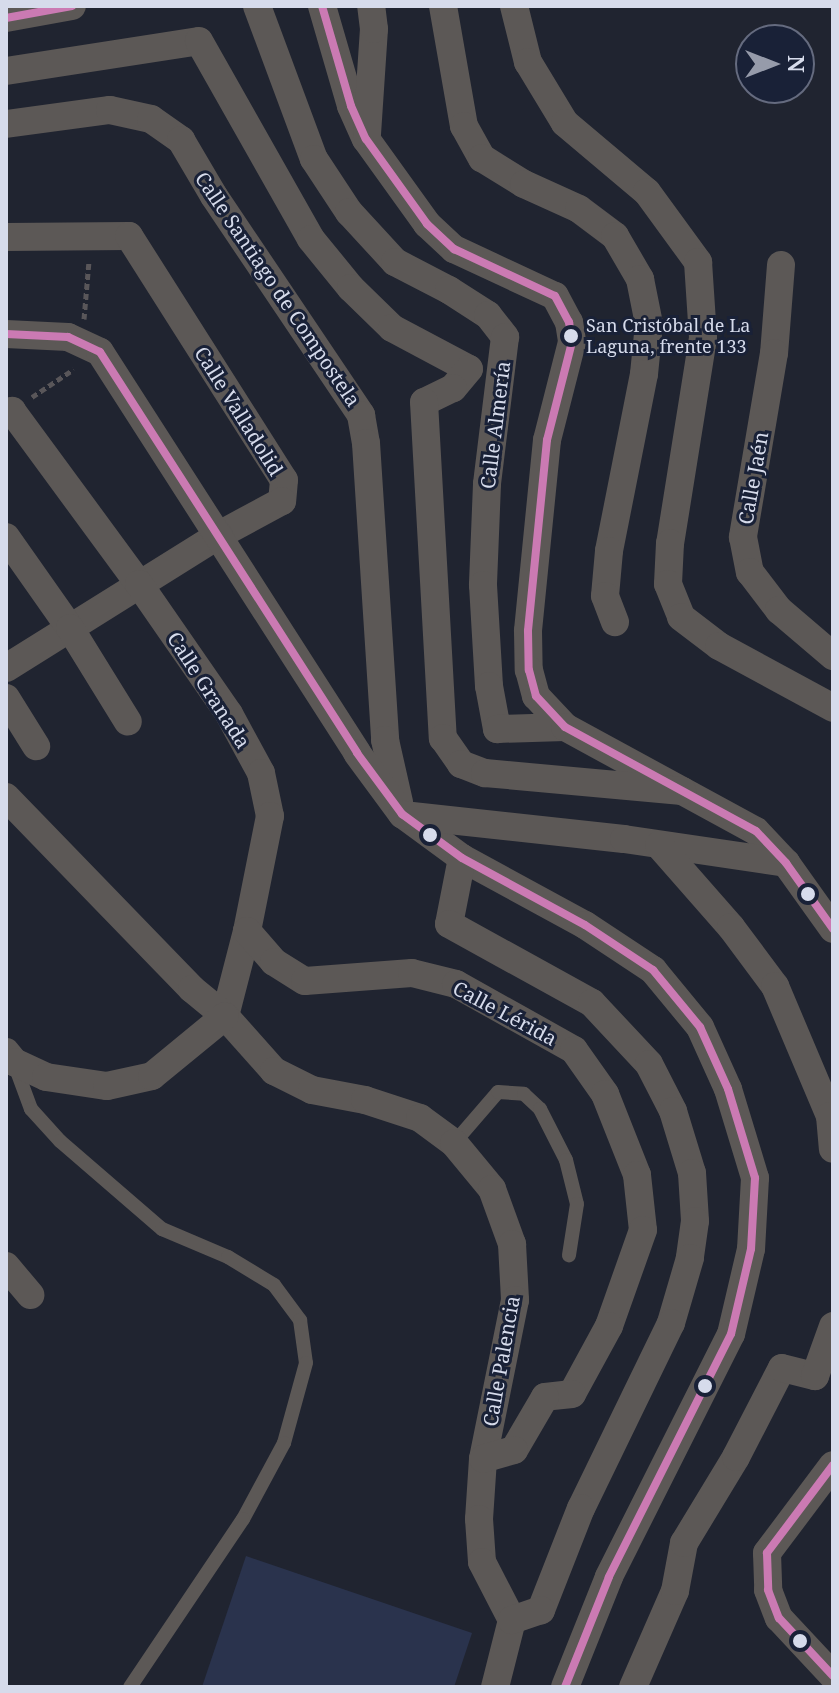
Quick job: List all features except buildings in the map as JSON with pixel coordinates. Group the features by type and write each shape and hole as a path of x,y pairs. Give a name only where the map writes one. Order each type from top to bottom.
{"street":[{"path":"6,18 72,6"},
{"name":"Calle Almería","path":"257,6 314,159 349,212 395,262 449,290 488,315 505,337 487,484 483,585 489,686 497,729 565,727"},
{"path":"322,6 351,106 366,139 427,224 454,249 555,296 569,322 572,342 547,440 528,631 529,670 536,696 565,727 756,831 786,863 833,929"},
{"path":"366,139 374,29 371,6"},
{"path":"443,6 464,126 482,158 524,184 579,209 615,236 640,279 649,324 644,374 624,462 605,596 615,622"},
{"path":"514,6 528,62 565,123 647,192 698,262 703,338 670,543 668,584 681,617 719,646 833,708"},
{"path":"6,71 199,41 303,225 351,288 392,328 469,369 453,388 424,402 443,738 461,764 485,773 682,791"},
{"name":"Calle Santiago de Compostela","path":"6,124 110,110 151,119 181,140 214,196 361,415 366,443 385,740 402,814"},
{"name":"Calle Valladolid","path":"6,237 129,236 284,480 282,501 219,535 6,668"},
{"name":"Calle Jaén","path":"781,265 774,353 743,537 750,572 779,610 833,656"},
{"path":"6,334 68,337 91,348 219,535 357,753 402,814 462,858 585,925 653,970 700,1027 728,1089 755,1178 751,1249 731,1334 609,1577 565,1687"},
{"name":"Calle Granada","path":"9,412 139,584 229,714 261,773 270,816 247,931 225,1016"},
{"path":"6,537 70,628 128,722"},
{"path":"6,698 36,746"},
{"name":"Calle Palencia","path":"6,797 192,989 225,1016 274,1071 312,1090 365,1100 420,1118 454,1143 492,1189 512,1244 515,1300 483,1459 479,1519 482,1562 512,1620"},
{"path":"402,814 786,863"},
{"path":"659,845 731,927 775,986 830,1116 833,1149"},
{"path":"462,858 449,924 592,1003 649,1064 677,1123 692,1173 695,1209 690,1258 671,1323 581,1508 541,1610 512,1620 495,1687"},
{"name":"Calle Lérida","path":"247,931 274,962 305,981 412,973 456,984 574,1050 605,1094 637,1175 643,1230 609,1326 572,1394 545,1397 514,1450 483,1459"},
{"path":"10,1057 46,1077 107,1086 152,1076 225,1016"},
{"path":"6,1266 30,1295"},
{"path":"633,1687 675,1591 684,1543 736,1457 782,1368 815,1376 833,1326"},
{"path":"833,1465 767,1553 768,1590 779,1618 833,1676"}],"lane":[{"path":"10,1057 31,1109 60,1141 162,1229 228,1257 274,1285 300,1320 306,1363 284,1443 243,1519 130,1687"},
{"path":"454,1143 498,1092 524,1094 540,1109 566,1160 577,1204 569,1255"}],"path":[{"path":"9,412 91,348 91,236"}],"shaded area":[{"path":"246,1556 472,1633 454,1687 202,1687"}],"transit line":[{"path":"6,18 72,6"},
{"path":"322,6 351,106 366,139 427,224 454,249 555,296 569,322 572,342 547,440 528,631 529,670 536,696 565,727 756,831 786,863 833,929"},
{"path":"6,334 68,337 100,352 357,753 402,814 462,858 585,925 653,970 700,1027 728,1089 755,1178 751,1249 731,1334 609,1577 565,1687"},
{"path":"833,1465 767,1553 768,1590 779,1618 833,1676"}],"place":[{"name":"San Cristóbal de La Laguna, frente 133","path":"571,336"}]}
